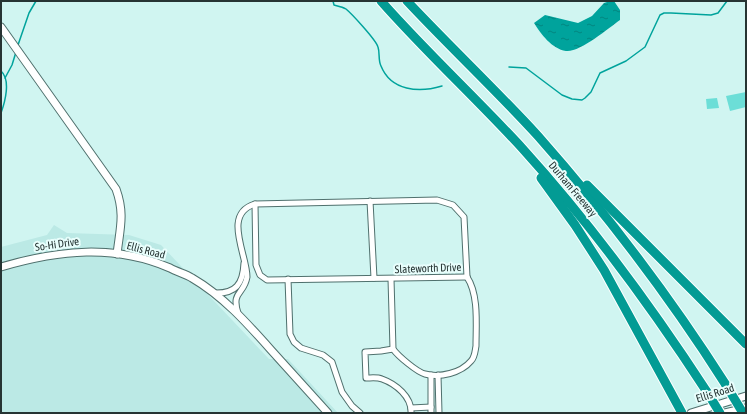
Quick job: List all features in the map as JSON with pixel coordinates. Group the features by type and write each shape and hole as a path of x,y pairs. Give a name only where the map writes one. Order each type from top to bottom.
{"highway":[{"name":"Durham Freeway","path":"381,1 424,47 484,107 541,169 595,234 650,307 720,413"},
{"name":"Durham Freeway","path":"407,1 537,135 579,184 628,245 678,313 743,413"},
{"path":"484,107 540,177 590,248 618,294 682,413"},
{"path":"537,135 746,344"}],"main road":[{"name":"Ellis Road","path":"1,27 116,189 121,202 122,211 117,254 141,258 158,263 192,278 213,293 239,315 328,413"},
{"name":"So-Hi Drive","path":"1,267 39,257 58,254 87,252 117,254"},
{"name":"Ellis Road","path":"691,413 746,396"},
{"name":"Ellis Road","path":"725,413 746,408"}],"street":[{"name":"Slateworth Drive","path":"437,200 453,205 464,217 467,277 267,280 258,272 256,265 255,204 370,201 437,200"},
{"path":"370,201 374,278"},
{"path":"239,315 235,305 235,299 245,284 247,277 237,225 239,216 243,211 248,206 255,204"},
{"path":"213,293 228,292 237,286 243,274 244,260"},
{"path":"391,279 393,349 398,355 419,371 431,375 438,375 453,373 458,370 471,361 475,352 475,294 467,277"},
{"path":"288,279 290,334 294,342 301,348 323,355 332,362 342,392 352,406 360,413"},
{"path":"393,349 365,352 366,378 382,379 401,391 408,400 411,411 431,410 431,375"},
{"path":"438,375 439,413"}],"shaded area":[{"path":"746,92 746,107 730,111 726,96"},
{"path":"717,98 719,108 707,109 706,99"},
{"path":"54,225 67,233 129,235 161,245 269,359 288,359 338,413 1,413 1,247 47,235"}],"water":[{"path":"614,1 620,10 620,20 594,39 572,51 561,50 556,47 544,36 534,23 545,15 578,23 592,16 604,3"}],"waterway":[{"path":"18,45 29,13 36,1"},
{"path":"333,1 334,5 346,9 364,27 373,39 378,47 381,66 392,81 407,88 415,89 442,86"},
{"path":"509,67 526,68 562,95 572,99 582,100 591,92 600,73 626,61 645,47 660,15 664,13 711,15 718,13 727,1"},
{"path":"5,78 12,65 16,52"},
{"path":"1,71 6,80 6,91 1,113"}]}
